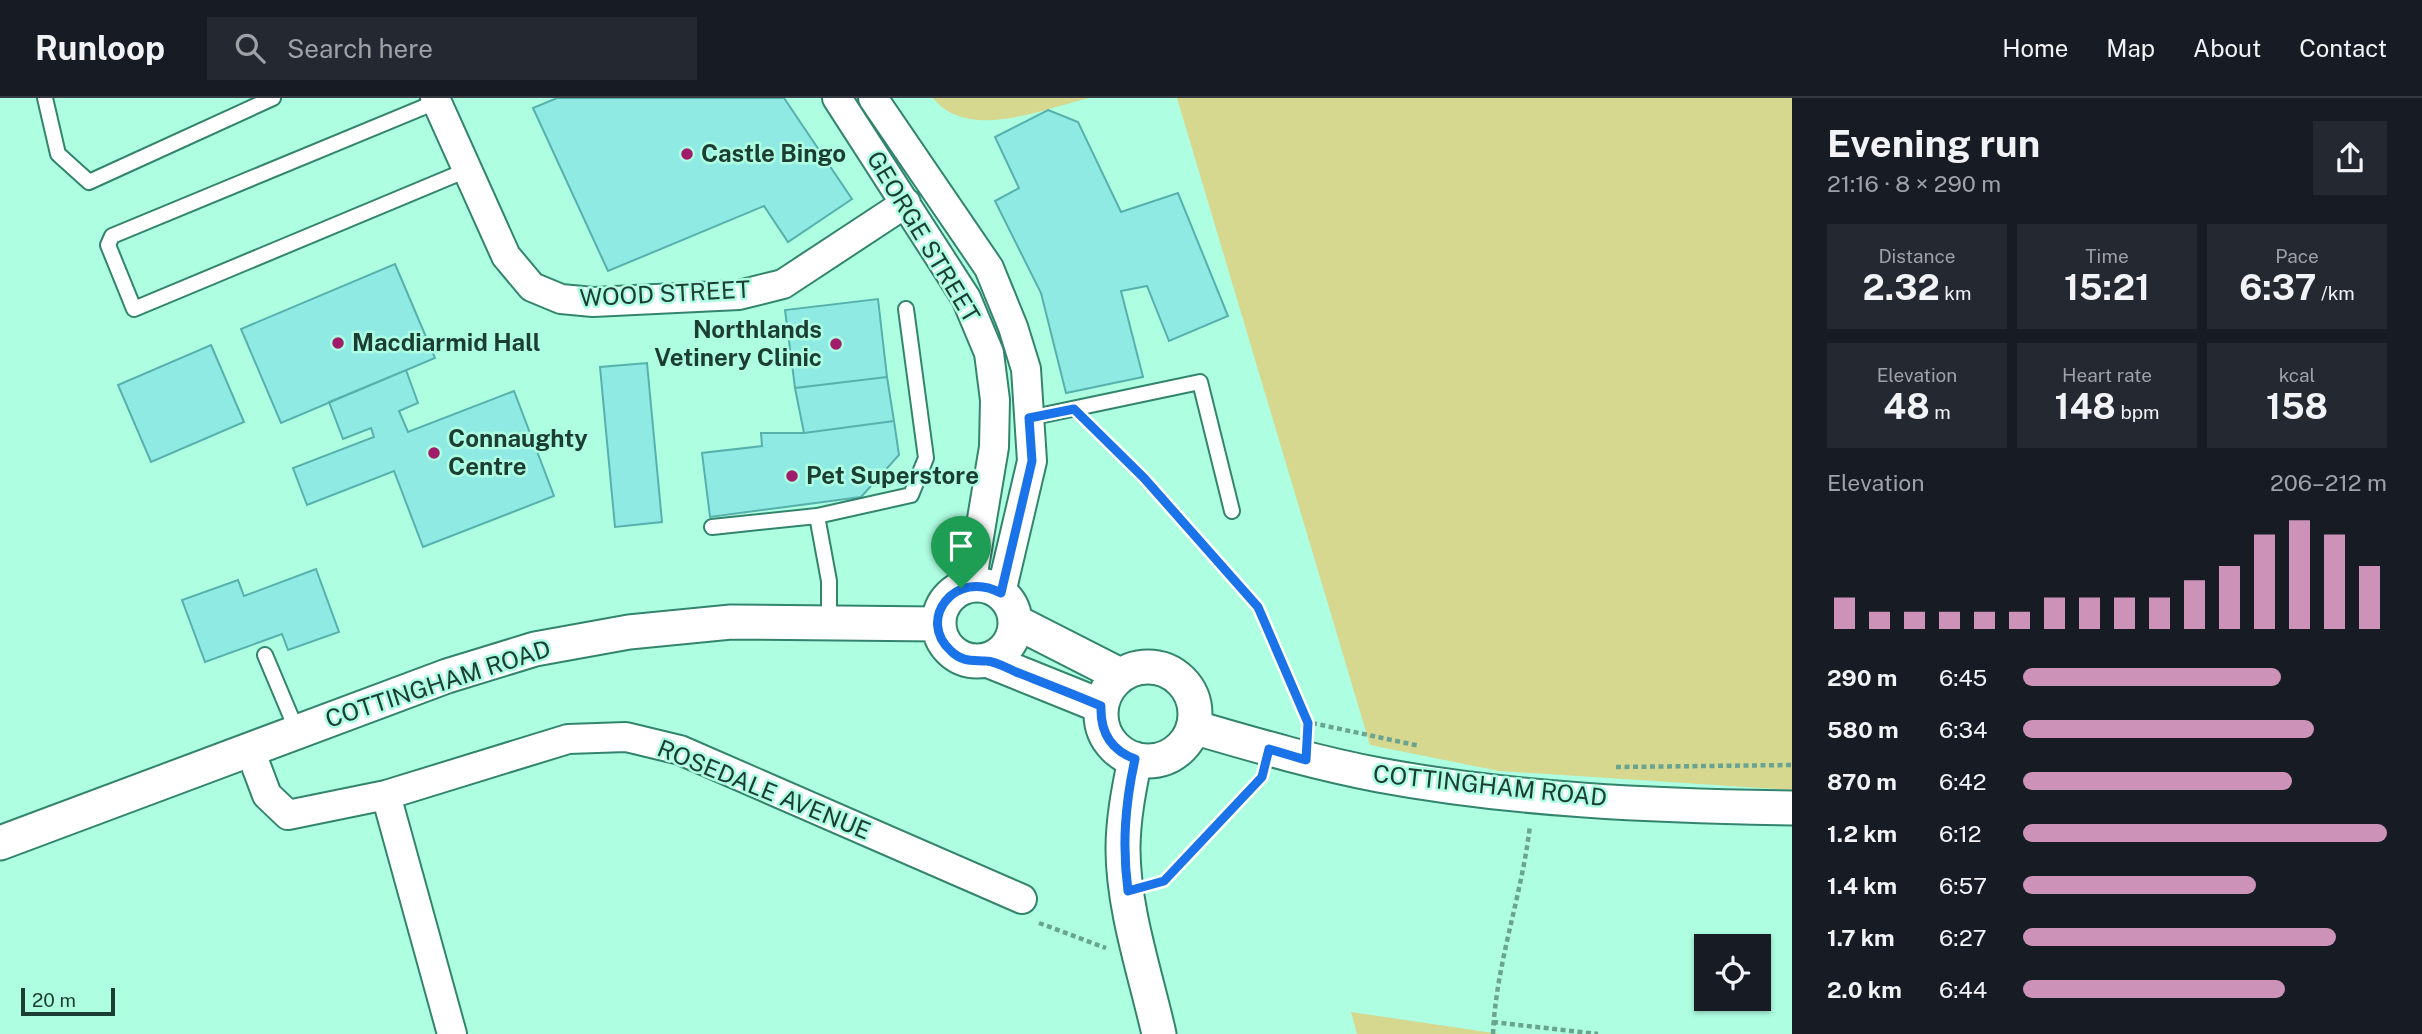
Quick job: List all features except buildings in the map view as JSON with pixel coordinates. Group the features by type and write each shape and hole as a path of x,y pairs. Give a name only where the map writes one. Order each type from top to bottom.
{"street":[{"name":"GEORGE STREET","path":"837,98 966,298 989,353 995,400 994,447 974,567 961,588"},
{"name":"GEORGE STREET","path":"873,98 989,268 1013,327 1026,369 1032,461 1008,608"},
{"name":"WOOD STREET","path":"435,100 506,256 532,287 561,299 593,302 739,295 783,284 906,204"},
{"path":"1101,706 987,660 964,660 954,654 940,636 940,609 948,597 961,588 975,585 989,587 1008,608 1120,675"},
{"path":"987,660 1008,647 1008,608"},
{"name":"COTTINGHAM ROAD","path":"0,843 447,676 535,649 629,632 732,622 938,624"},
{"path":"1147,666 1162,668 1186,685 1193,698 1193,727 1187,741 1177,751 1150,761 1135,759 1122,754 1105,733 1101,706 1104,694 1120,675 1147,666"},
{"name":"COTTINGHAM ROAD","path":"1193,727 1306,760 1379,775 1533,794 1792,808"},
{"name":"ROSEDALE AVENUE","path":"250,750 267,795 288,815 386,795 568,739 626,737 680,750 1022,899"},
{"path":"1135,759 1124,827 1123,853 1141,957 1159,1034"},
{"path":"386,795 452,1034"}],"lane":[{"path":"45,98 58,154 89,182 273,98"},
{"path":"435,100 112,236 108,245 134,309 467,170"},
{"path":"712,527 817,516 911,495 926,458 906,309"},
{"path":"1029,418 1200,382 1232,511"},
{"path":"817,516 829,581 829,625"},
{"path":"265,655 297,731"}],"path":[{"path":"1074,409 1144,478 1258,607 1308,723 1306,760"},
{"path":"1128,891 1164,881 1262,777 1269,749"},
{"path":"1612,767 1792,765"},
{"path":"1493,1034 1494,1000 1525,866 1533,794"},
{"path":"1022,899 1020,915 1102,947 1141,957"},
{"path":"1493,1022 1598,1034"}],"green space":[{"path":"933,98 1089,98 1007,119 986,120 966,118 948,111"},
{"path":"1177,98 1792,98 1792,790 1499,771 1370,745"},
{"path":"1351,1012 1500,1034 1357,1034"}],"place":[{"name":"Castle Bingo","path":"687,154"},
{"name":"Macdiarmid Hall","path":"338,343"},
{"name":"Northlands Vetinery Clinic","path":"836,344"},
{"name":"Connaughty Centre","path":"434,453"},
{"name":"Pet Superstore","path":"792,476"}],"route":[{"path":"1074,409 1144,478 1258,607 1308,723 1306,760 1269,749 1262,777 1164,881 1128,891 1123,853 1124,827 1135,759 1122,754 1112,744 1101,720 1101,706 987,660 964,660 945,646 938,624 940,609 948,597 961,588 975,585 989,587 1001,593 1032,461 1029,418 1074,409"}]}
